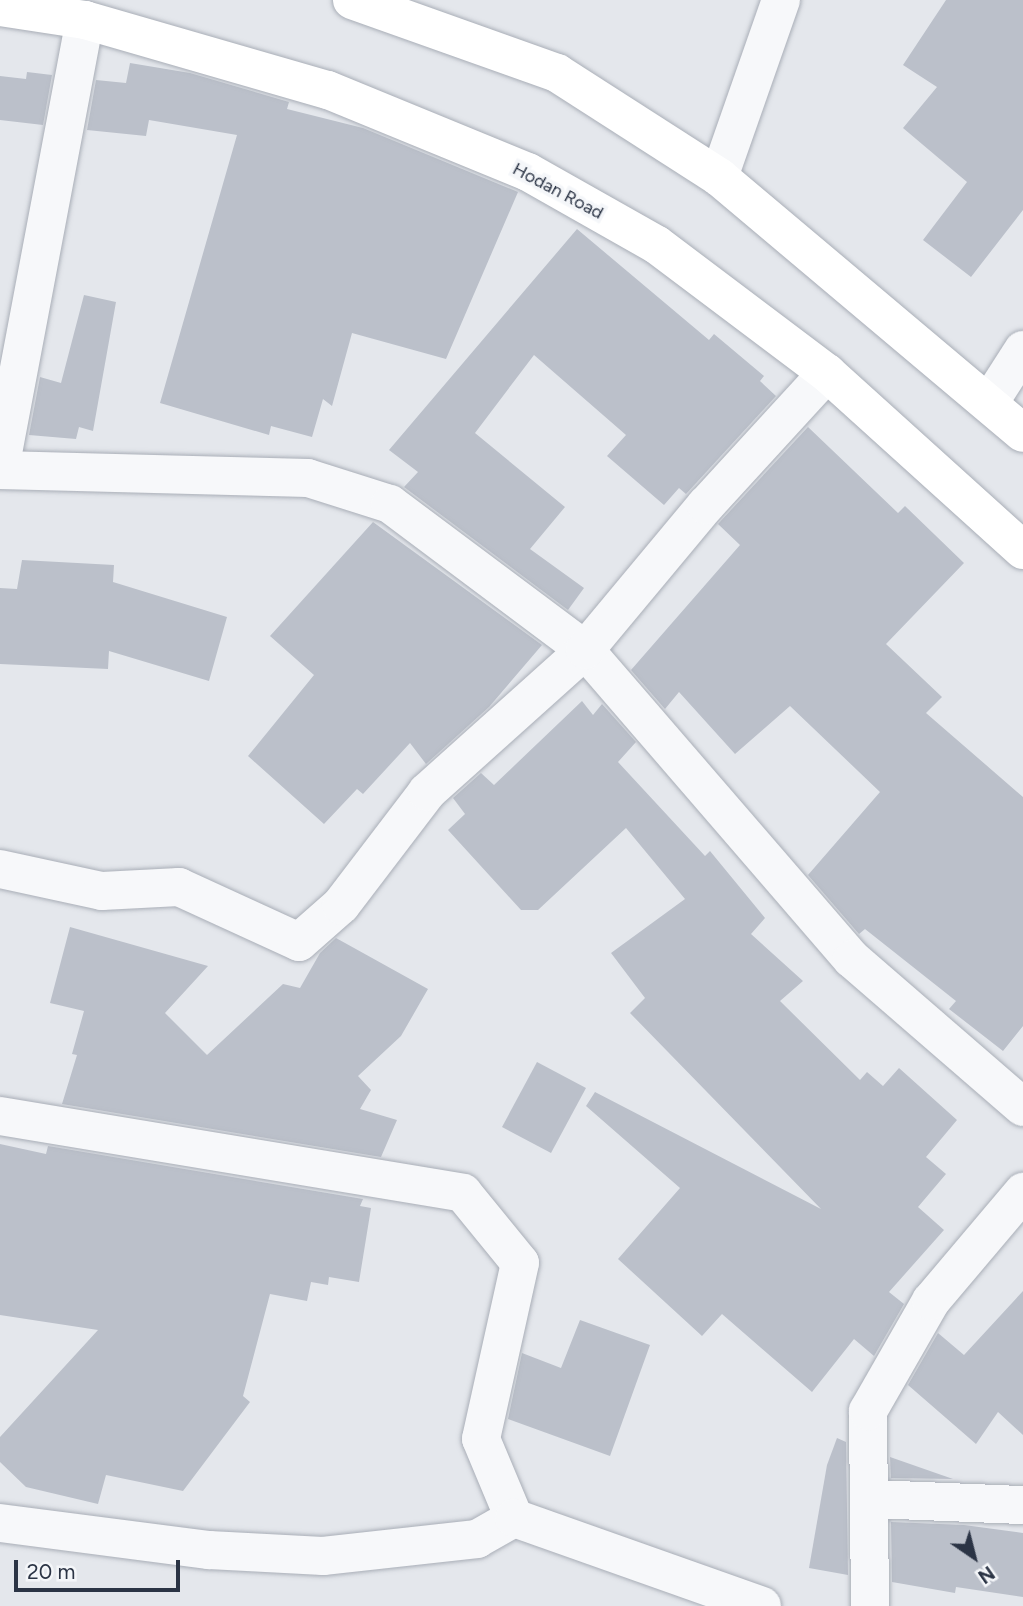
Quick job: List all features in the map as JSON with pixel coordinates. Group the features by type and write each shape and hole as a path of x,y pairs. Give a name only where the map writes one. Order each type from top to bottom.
{"main road":[{"path":"352,0 557,73 719,177 1023,433"},
{"name":"Hodan Road","path":"0,7 85,20 328,90 528,172 657,245 827,373 1023,550"}],"street":[{"path":"719,177 780,0"},
{"path":"85,20 0,469 308,478 390,504 585,650 789,891 852,959 1023,1107"},
{"path":"989,403 1023,350"},
{"path":"0,869 102,891 179,887 299,942 341,905 427,792 585,650 706,505 827,373"},
{"path":"0,1116 463,1193 520,1263 481,1439 514,1518 762,1606"},
{"path":"870,1606 872,1499 868,1411 931,1301 1023,1192"},
{"path":"872,1499 1023,1505"},
{"path":"0,1523 209,1550 323,1556 477,1539 514,1518"}],"building":[{"path":"946,0 1023,0 1023,210 971,277 923,240 967,182 903,128 937,87 903,65"},
{"path":"130,63 190,73 289,102 287,109 363,128 518,192 446,359 352,333 332,406 323,399 312,437 271,426 269,435 160,403 237,135 149,120 146,136 87,130 96,80 126,83"},
{"path":"27,72 52,75 43,125 0,120 0,76 26,79"},
{"path":"577,229 709,340 714,334 764,376 760,381 776,396 686,494 679,488 664,505 607,456 626,435 534,355 475,433 565,507 530,549 584,588 568,610 404,487 418,472 389,450"},
{"path":"84,295 116,302 93,431 79,427 76,439 29,435 40,377 61,383"},
{"path":"808,427 898,513 905,506 964,563 886,644 942,697 926,713 1023,797 1023,1026 1003,1051 949,1009 956,1001 865,929 859,934 808,875 880,792 790,706 735,754 679,692 665,709 631,670 740,545 718,524"},
{"path":"373,522 542,645 489,707 426,764 410,743 363,794 357,789 324,824 248,756 314,675 270,636"},
{"path":"22,560 114,565 113,582 227,617 209,681 109,651 108,669 0,664 0,588 17,589"},
{"path":"582,701 593,715 602,704 636,742 618,762 705,856 710,851 765,918 751,934 803,981 780,1001 860,1080 867,1072 883,1086 899,1068 957,1120 926,1157 946,1174 918,1207 944,1230 889,1292 904,1304 874,1356 854,1339 812,1392 722,1314 702,1336 618,1259 680,1188 586,1106 595,1092 821,1209 630,1013 645,998 611,953 685,899 626,828 538,910 521,910 448,830 465,814 453,798 481,773 494,785"},
{"path":"70,927 208,966 165,1013 207,1055 283,984 300,988 320,953 336,938 428,989 401,1036 358,1076 371,1090 360,1109 397,1120 381,1157 62,1104 77,1055 72,1054 84,1011 50,1003"},
{"path":"537,1062 586,1088 551,1153 502,1127"},
{"path":"0,1144 46,1154 48,1146 363,1199 360,1206 371,1208 359,1282 329,1277 328,1285 311,1282 307,1301 270,1294 243,1396 250,1402 183,1491 106,1475 98,1504 26,1487 0,1462 0,1437 98,1330 0,1315"},
{"path":"1023,1291 1023,1435 998,1412 976,1444 908,1385 938,1333 964,1355"},
{"path":"580,1320 650,1345 610,1456 508,1419 522,1353 561,1368"},
{"path":"837,1438 846,1442 848,1575 809,1568 827,1465"},
{"path":"890,1457 953,1479 891,1478"},
{"path":"891,1522 964,1525 1023,1533 1023,1597 956,1587 955,1593 892,1582"}]}
